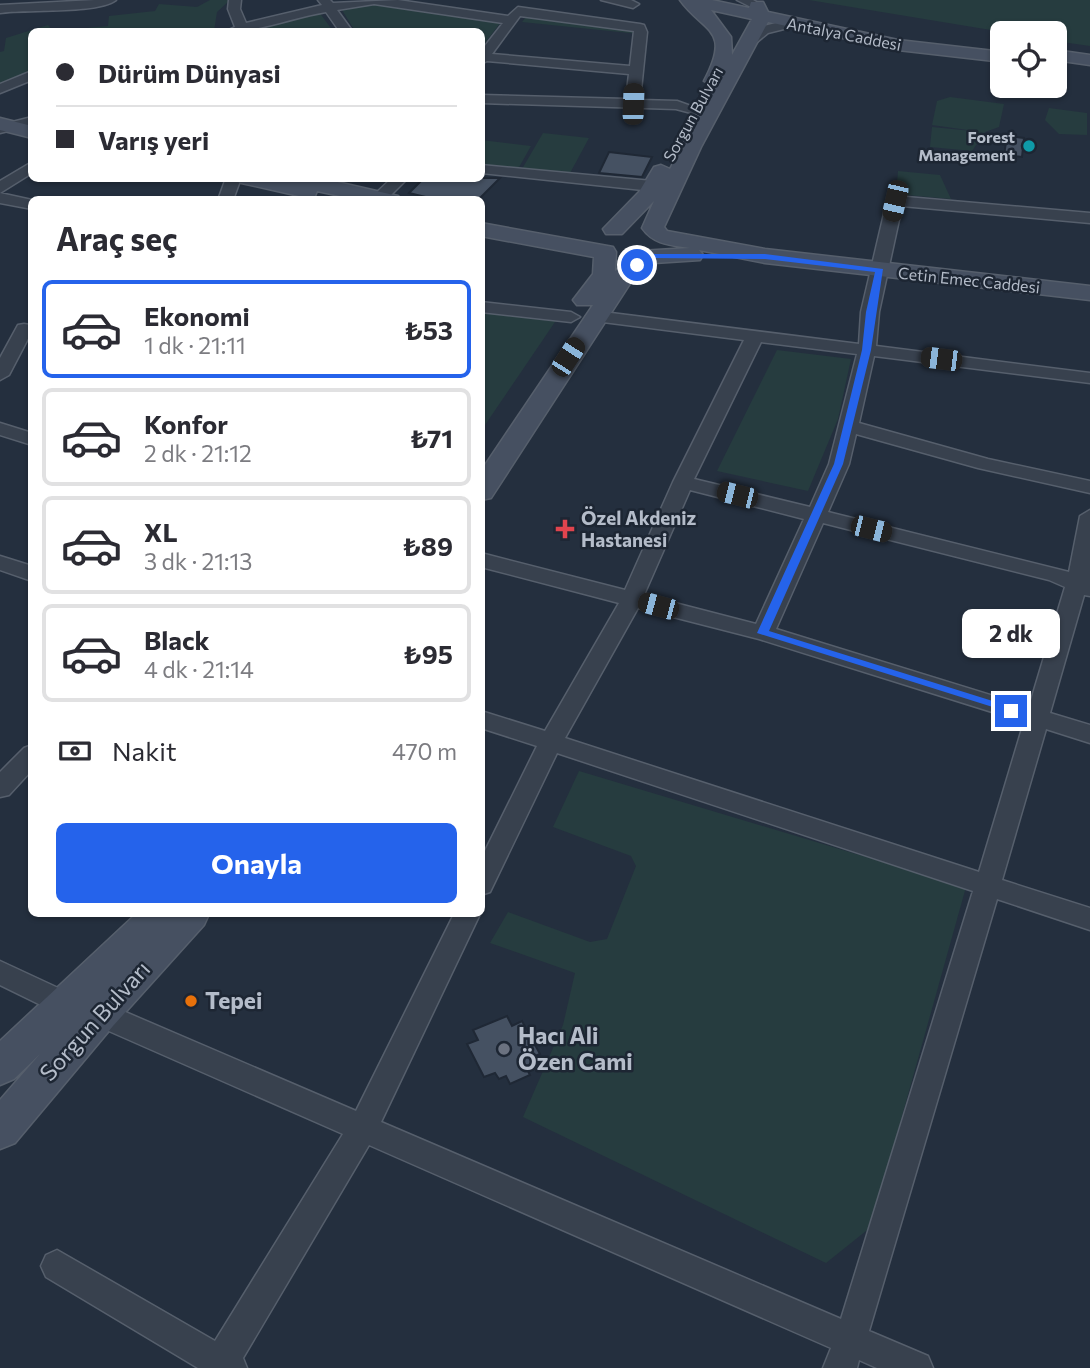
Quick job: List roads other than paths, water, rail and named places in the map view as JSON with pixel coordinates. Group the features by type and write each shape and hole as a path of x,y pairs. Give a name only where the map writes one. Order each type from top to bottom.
{"main road":[{"name":"Antalya Caddesi","path":"727,0 792,23 898,46 990,56"},
{"name":"Antalya Caddesi","path":"695,3 754,8 887,34 990,47"},
{"name":"Sorgun Bulvarı","path":"485,485 583,316 604,274 608,237 652,186 721,67 725,54 722,30 695,3"},
{"name":"Sorgun Bulvarı","path":"485,446 583,316 654,246 653,228 662,206 709,108 747,43 754,8"},
{"path":"1067,57 1090,60"},
{"path":"1067,65 1090,68"},
{"path":"262,182 324,196"},
{"path":"307,182 372,196"},
{"path":"485,218 549,230 608,237"},
{"path":"485,229 608,237 645,228 654,246 621,257 608,237"},
{"name":"Cetin Emec Caddesi","path":"654,246 1090,293"},
{"name":"Sorgun Bulvarı","path":"0,1130 82,1009 158,917"},
{"name":"Sorgun Bulvarı","path":"0,1067 82,1009 188,917"}],"street":[{"path":"0,9 33,5 86,6 110,0"},
{"path":"235,0 238,28"},
{"path":"248,28 328,4 373,0 511,18 634,26 643,31 643,37 634,70 633,104"},
{"path":"485,55 526,0"},
{"path":"607,0 634,4"},
{"path":"328,4 344,28"},
{"path":"747,43 764,30 792,23"},
{"path":"485,59 634,70"},
{"path":"0,89 28,77"},
{"path":"485,99 677,105 695,110"},
{"path":"0,188 28,169"},
{"path":"485,169 652,186"},
{"path":"0,198 28,204"},
{"path":"762,633 818,516 850,426 867,350 870,312 895,201 1090,218"},
{"path":"485,307 583,316 1090,377"},
{"path":"0,375 24,328"},
{"path":"485,877 551,743 632,599 683,482 755,336"},
{"path":"0,415 28,423"},
{"path":"850,426 985,464 1090,487"},
{"path":"0,429 28,438"},
{"path":"683,482 1056,575 1083,586"},
{"path":"845,1354 870,1283 1036,719 1083,586 1090,516"},
{"path":"485,561 762,633 1090,734"},
{"path":"0,563 28,573"},
{"path":"485,720 1090,919"},
{"path":"0,788 28,758"},
{"path":"57,1266 225,1366 363,1127 466,917"},
{"path":"0,972 363,1127 845,1354 916,1368"}],"place":[{"name":"Forest Management","path":"1029,146"},
{"name":"Özel Akdeniz Hastanesi","path":"565,529"},
{"name":"Tepei","path":"191,1001"},
{"name":"Hacı Ali Özen Cami","path":"504,1049"}]}
